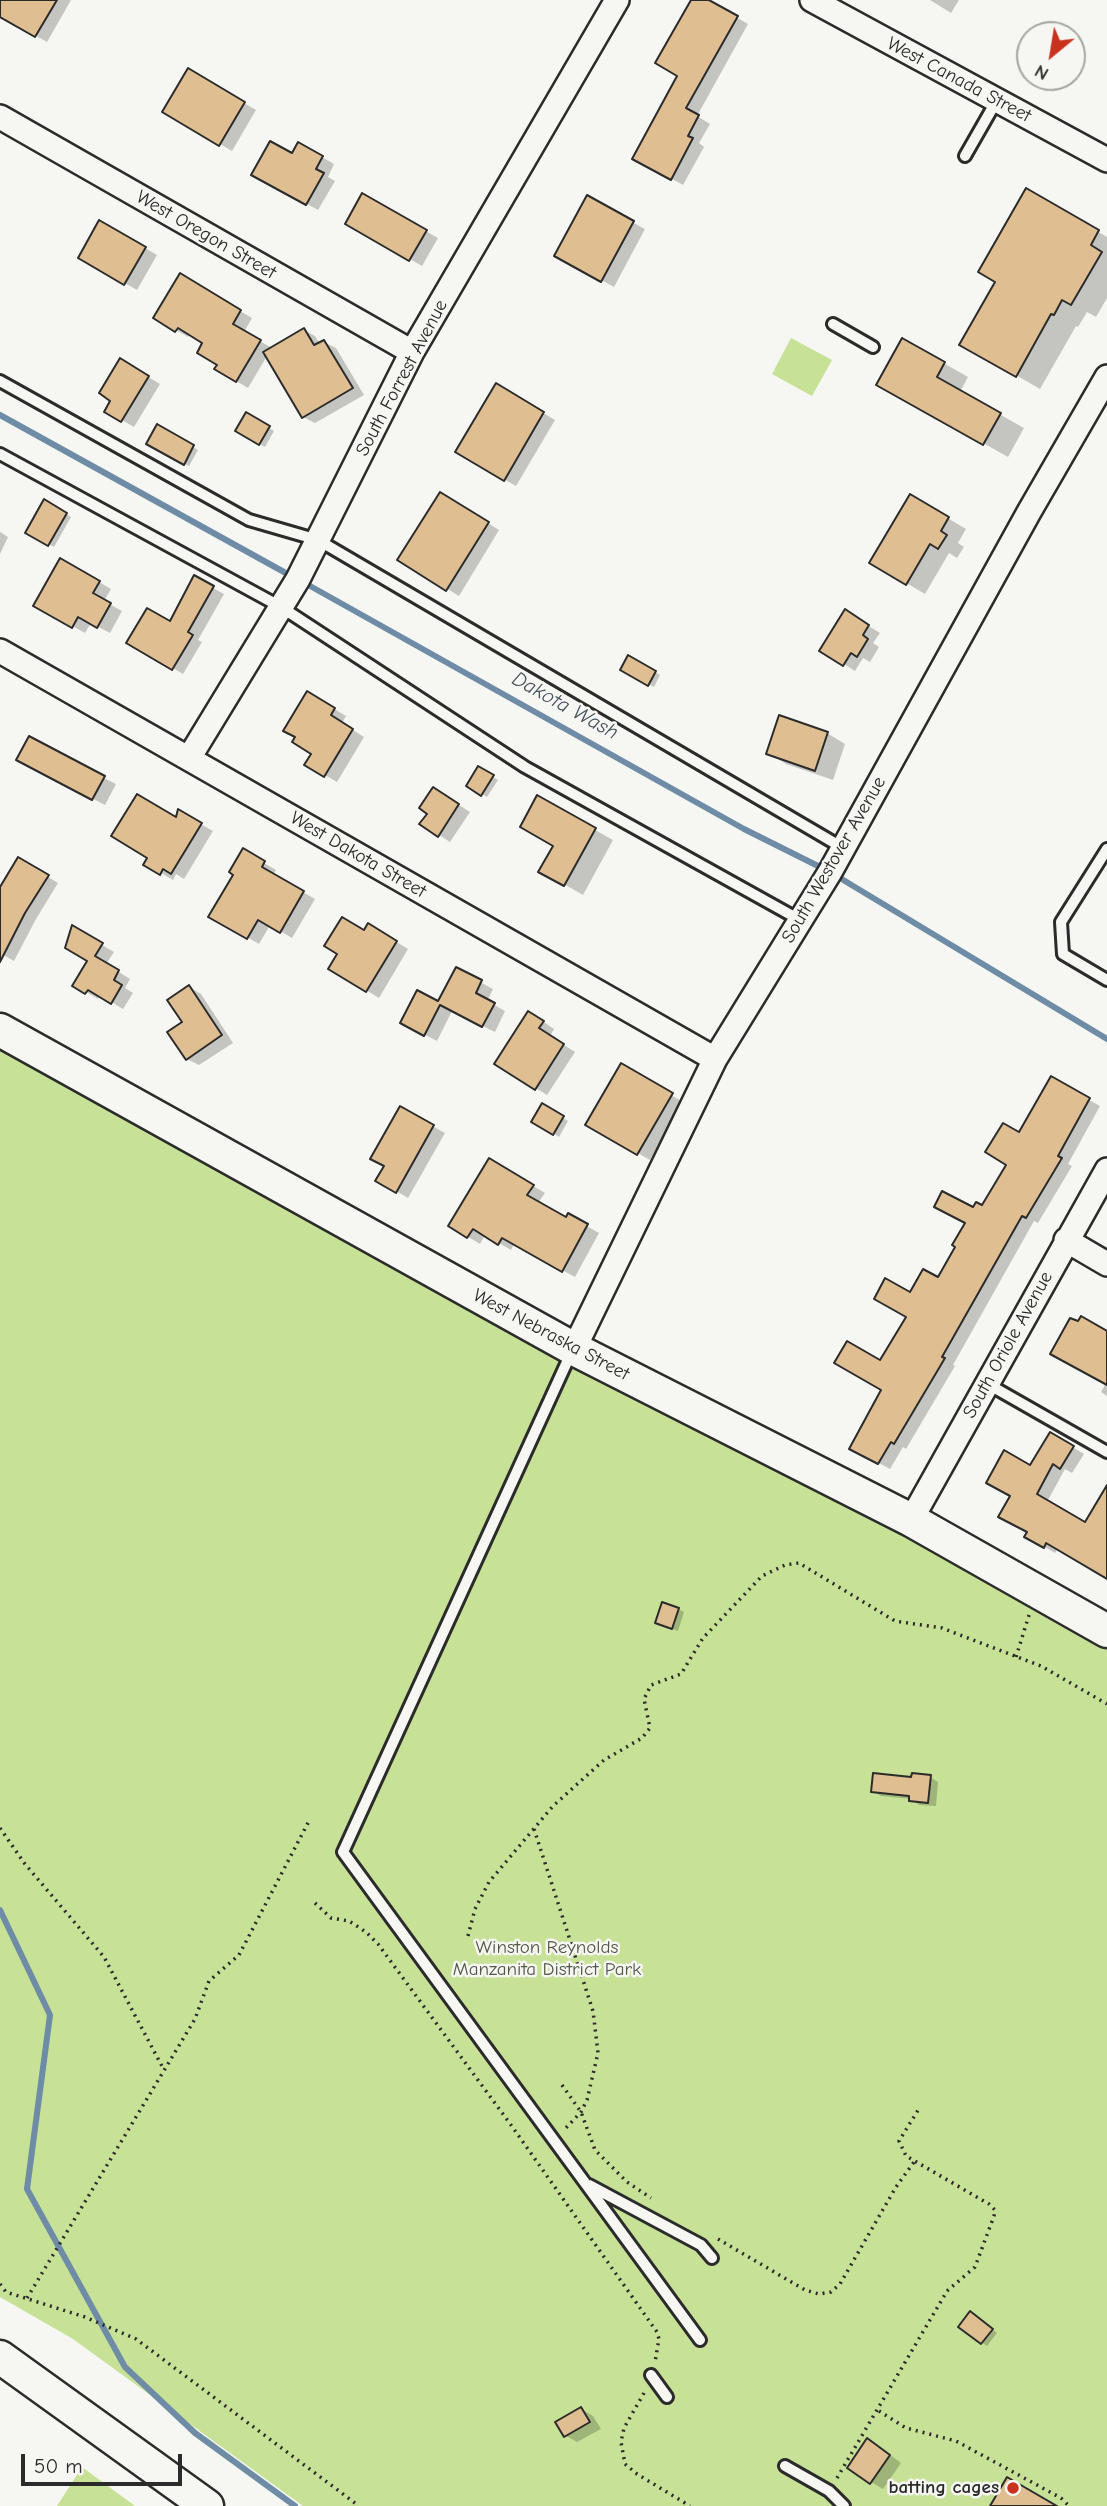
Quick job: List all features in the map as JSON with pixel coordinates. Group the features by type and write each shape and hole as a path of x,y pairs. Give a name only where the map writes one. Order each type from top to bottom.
{"street":[{"name":"South Forrest Avenue","path":"189,758 298,579 412,352 617,0"},
{"name":"West Canada Street","path":"811,0 1107,160"},
{"name":"West Oregon Street","path":"0,117 412,352"},
{"name":"South Westover Avenue","path":"573,1349 715,1059 843,848 1107,377"},
{"name":"West Dakota Street","path":"0,651 715,1059"},
{"name":"West Nebraska Street","path":"0,1030 573,1349 911,1520 1107,1631"},
{"name":"South Oriole Avenue","path":"911,1520 1107,1170"},
{"path":"1066,1240 1107,1264"},
{"path":"0,2357 206,2506"}],"lane":[{"path":"965,156 997,100"},
{"path":"833,324 873,347"},
{"path":"0,381 249,520 318,540 843,848"},
{"path":"0,454 281,607 525,767 800,920"},
{"path":"1107,849 1061,922 1063,954 1107,980"},
{"path":"573,1349 343,1852 701,2340"},
{"path":"986,1383 1107,1452"},
{"path":"585,2182 701,2245 712,2258"},
{"path":"651,2375 667,2396"},
{"path":"785,2466 829,2491 844,2506"}],"path":[{"path":"468,1936 475,1909 489,1882 553,1806 604,1760 642,1738 650,1728 644,1699 651,1685 681,1674 702,1637 762,1576 785,1565 799,1563 895,1621 942,1628 1041,1666 1107,1704"},
{"path":"1016,1657 1036,1591"},
{"path":"27,2298 195,2019 209,1981 239,1955 309,1821"},
{"path":"0,1828 25,1864 104,1957 164,2070"},
{"path":"534,1829 593,2011 598,2053 587,2101 567,2128 553,2138"},
{"path":"316,1903 331,1919 349,1921 378,1944 511,2125 657,2332 658,2348 651,2375 643,2396 624,2428 622,2458 637,2474 690,2506"},
{"path":"562,2085 581,2112 595,2150 627,2182 660,2204"},
{"path":"829,2491 947,2291 975,2267 995,2210 906,2156 899,2141 920,2107"},
{"path":"716,2238 805,2290 819,2294 831,2291 841,2284 896,2187 914,2161"},
{"path":"0,2284 6,2292 85,2316 136,2339 359,2506"},
{"path":"878,2411 906,2428 956,2441 1061,2498 1069,2506"}],"green space":[{"path":"791,338 832,360 812,396 772,374"},
{"name":"Winston Reynolds Manzanita District Park","path":"0,1050 514,1335 902,1529 1107,1646 1107,2506 303,2506 73,2339 0,2297"},
{"path":"82,2467 135,2506 57,2506"}],"building":[{"path":"0,0 57,0 35,37 0,17"},
{"path":"691,0 709,0 738,16 686,108 699,115 688,136 693,138 671,180 632,159 677,76 655,63"},
{"path":"188,68 245,102 219,146 162,112"},
{"path":"270,141 292,153 298,142 323,156 316,169 324,173 306,205 251,175"},
{"path":"1026,188 1099,230 1091,245 1102,252 1071,305 1062,300 1054,315 1051,314 1016,377 959,345 995,282 978,272"},
{"path":"362,193 427,230 409,261 345,224"},
{"path":"587,195 634,221 601,282 554,256"},
{"path":"99,220 146,247 124,285 78,258"},
{"path":"180,273 241,310 233,324 261,340 236,382 214,369 217,365 197,353 202,343 178,328 175,332 153,318"},
{"path":"304,328 314,345 324,340 353,388 302,418 263,352"},
{"path":"902,338 945,362 937,377 1001,413 983,445 876,385"},
{"path":"120,358 149,376 121,422 104,412 110,401 99,393"},
{"path":"496,383 544,412 504,481 455,452"},
{"path":"246,412 270,426 259,445 235,431"},
{"path":"157,424 194,445 184,465 146,444"},
{"path":"440,492 489,522 446,591 397,560"},
{"path":"910,494 949,517 941,531 947,535 938,549 930,544 906,585 869,563"},
{"path":"44,499 67,513 48,546 25,533"},
{"path":"60,558 100,581 93,593 111,603 97,628 78,617 72,628 33,606"},
{"path":"194,575 214,586 188,632 193,635 172,670 126,643 147,608 170,621"},
{"path":"845,609 869,625 863,635 868,639 857,657 851,653 843,666 819,651"},
{"path":"628,655 656,671 648,686 620,670"},
{"path":"307,691 335,708 331,715 353,729 324,777 304,765 311,754 292,742 295,737 283,731"},
{"path":"779,715 828,732 815,771 766,754"},
{"path":"29,736 105,776 92,800 16,760"},
{"path":"478,766 494,775 481,796 466,786"},
{"path":"433,787 459,804 438,837 419,824 427,814 419,808"},
{"path":"137,794 176,817 178,809 202,823 171,874 163,869 160,875 143,865 147,858 111,836"},
{"path":"537,795 596,828 564,886 538,872 553,846 520,827"},
{"path":"243,848 265,861 262,867 304,891 280,933 258,920 247,939 208,917 233,875 229,872"},
{"path":"18,857 49,875 25,913 0,962 0,887"},
{"path":"342,917 364,930 368,923 397,941 366,992 328,969 337,954 324,946"},
{"path":"72,925 103,943 95,956 119,970 114,980 122,985 111,1004 88,990 85,994 72,986 87,961 65,948"},
{"path":"456,967 482,980 476,993 495,1003 482,1027 440,1005 424,1036 400,1023 417,990 438,1001"},
{"path":"189,985 222,1035 186,1060 167,1032 182,1022 167,1000"},
{"path":"528,1011 544,1021 539,1028 564,1044 535,1090 494,1064"},
{"path":"621,1063 673,1093 637,1155 585,1125"},
{"path":"1051,1076 1090,1098 1058,1156 1062,1158 1026,1218 1022,1216 942,1357 945,1358 894,1444 891,1442 878,1464 849,1449 881,1390 834,1363 847,1341 880,1360 906,1317 874,1299 885,1278 910,1292 923,1269 938,1277 965,1223 934,1207 942,1191 973,1207 976,1202 982,1205 1006,1165 985,1152 1003,1123 1019,1132"},
{"path":"542,1103 564,1116 553,1135 531,1122"},
{"path":"400,1106 434,1125 396,1193 375,1181 384,1166 370,1159"},
{"path":"489,1158 534,1185 527,1195 566,1217 568,1213 588,1224 562,1272 502,1238 498,1245 473,1229 467,1238 448,1226"},
{"path":"1081,1316 1107,1331 1107,1385 1050,1354 1070,1318 1078,1321"},
{"path":"1050,1432 1074,1446 1060,1469 1053,1464 1037,1494 1085,1522 1107,1485 1107,1579 1046,1543 1044,1548 1024,1537 1027,1532 998,1517 1010,1496 986,1483 1004,1450 1030,1465"},
{"path":"662,1602 679,1608 672,1629 655,1623"},
{"path":"873,1773 911,1777 912,1773 931,1775 928,1803 909,1801 909,1796 871,1792"},
{"path":"970,2311 993,2329 981,2344 958,2327"},
{"path":"581,2407 590,2422 564,2437 555,2422"},
{"path":"867,2438 890,2455 870,2484 847,2468"},
{"name":"batting cages","path":"1007,2477 1057,2506 990,2506"}],"waterway":[{"name":"Dakota Wash","path":"0,415 293,577"},
{"name":"Dakota Wash","path":"303,582 744,829 830,872 1107,1039"},
{"path":"0,1910 50,2015 27,2189 125,2367 195,2433 295,2506"}],"place":[{"name":"batting cages","path":"1013,2488"}]}
